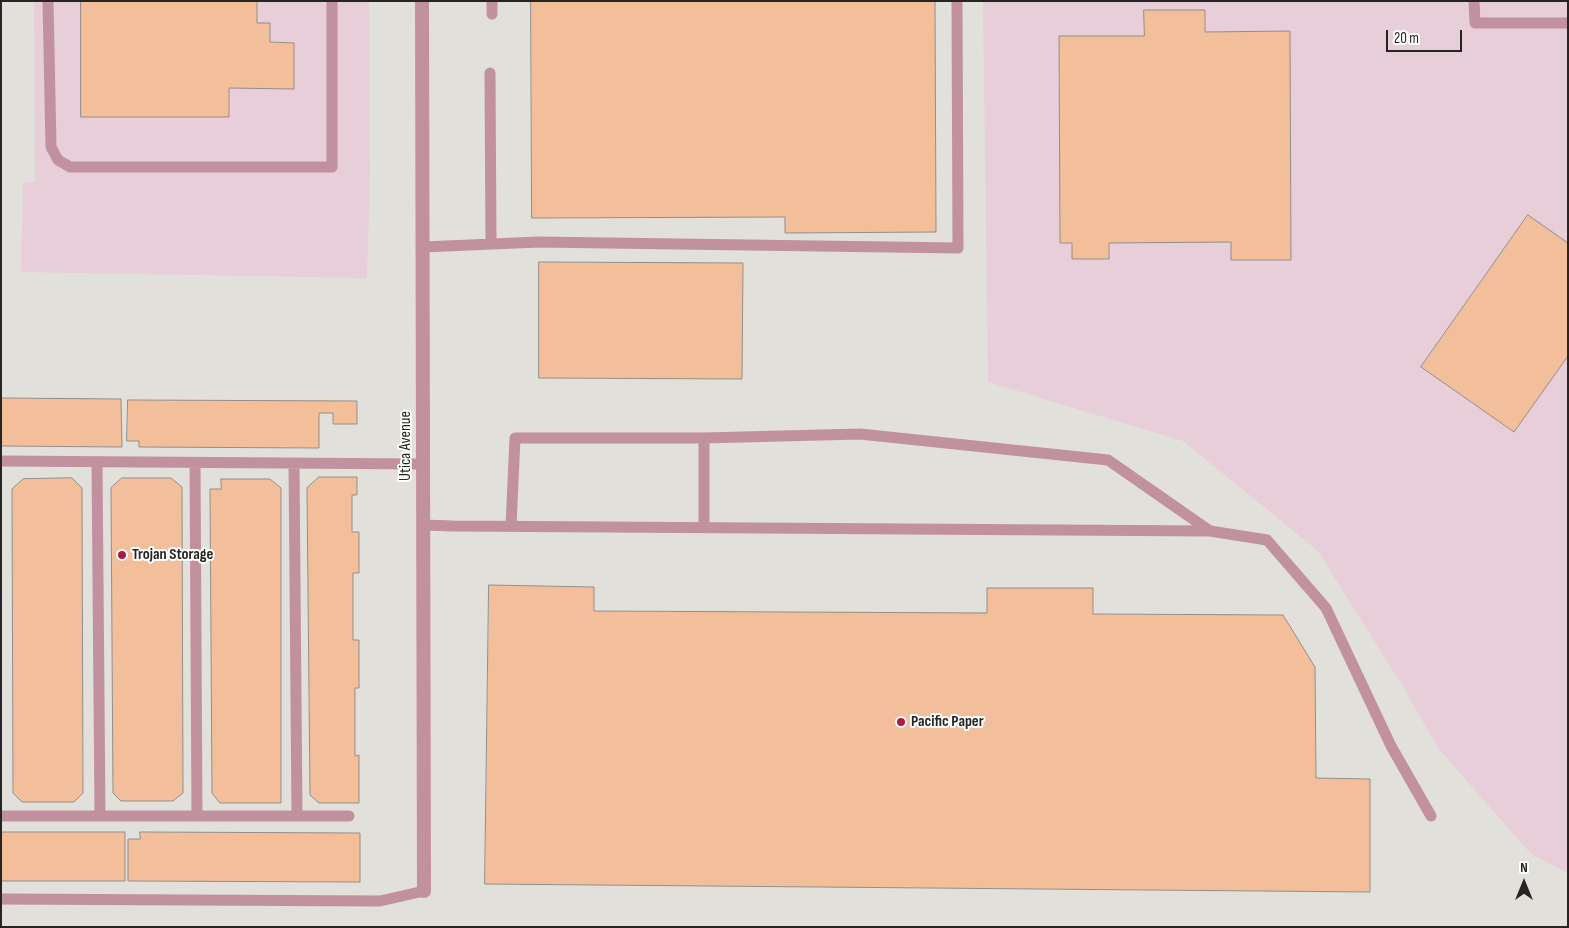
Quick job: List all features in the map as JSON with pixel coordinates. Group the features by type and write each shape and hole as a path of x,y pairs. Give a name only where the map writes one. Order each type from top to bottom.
{"street":[{"name":"Utica Avenue","path":"422,1 424,891"}],"lane":[{"path":"48,1 51,147 58,160 70,168 99,168 332,167 332,1"},
{"path":"492,1 492,14"},
{"path":"423,247 539,242 958,248 958,1"},
{"path":"1474,1 1475,22 1568,23"},
{"path":"490,73 491,244"},
{"path":"512,526 515,438 704,438 860,434 1108,460 1210,531"},
{"path":"704,438 704,528"},
{"path":"1,461 423,464"},
{"path":"97,462 100,816"},
{"path":"195,463 197,816"},
{"path":"294,464 296,816"},
{"path":"423,525 1210,531 1267,540 1326,608 1391,746 1431,816"},
{"path":"1,816 349,816"},
{"path":"1,899 380,901 424,891"}],"shaded area":[{"path":"34,1 369,1 370,175 367,278 21,272 23,182 35,182"},
{"path":"983,1 1568,1 1568,873 1531,854 1438,748 1402,685 1318,551 1183,441 988,382"}],"building":[{"path":"81,1 257,1 257,23 270,23 270,42 294,43 294,89 229,88 229,117 81,117"},
{"path":"531,1 935,1 936,232 785,233 785,217 532,218"},
{"path":"1144,10 1205,10 1205,32 1290,31 1291,260 1231,260 1231,242 1109,243 1109,259 1072,259 1072,243 1060,243 1059,36 1144,36"},
{"path":"1528,215 1568,243 1568,356 1514,432 1421,367"},
{"path":"539,262 743,263 742,379 539,378"},
{"path":"1,398 121,399 122,447 1,446"},
{"path":"128,400 357,401 357,424 333,424 333,413 319,413 319,448 139,447 139,441 127,441"},
{"path":"319,477 357,477 357,495 352,495 352,532 359,532 359,573 353,573 353,640 359,640 359,688 355,688 355,756 359,755 359,803 319,803 310,795 307,488"},
{"path":"72,478 82,488 83,793 74,802 22,802 13,793 12,489 23,479"},
{"path":"122,478 171,478 182,487 183,793 173,801 121,801 113,793 111,488"},
{"path":"221,479 270,479 281,488 281,803 220,803 212,793 210,489 221,489"},
{"name":"Pacific Paper","path":"489,585 594,587 594,611 987,613 987,588 1093,588 1093,614 1283,615 1315,667 1316,778 1370,779 1370,892 485,884"},
{"path":"1,832 125,832 125,881 1,881"},
{"path":"140,832 360,833 360,882 128,881 128,839 140,839"}],"place":[{"name":"Trojan Storage","path":"122,555"},
{"name":"Pacific Paper","path":"901,722"}]}
